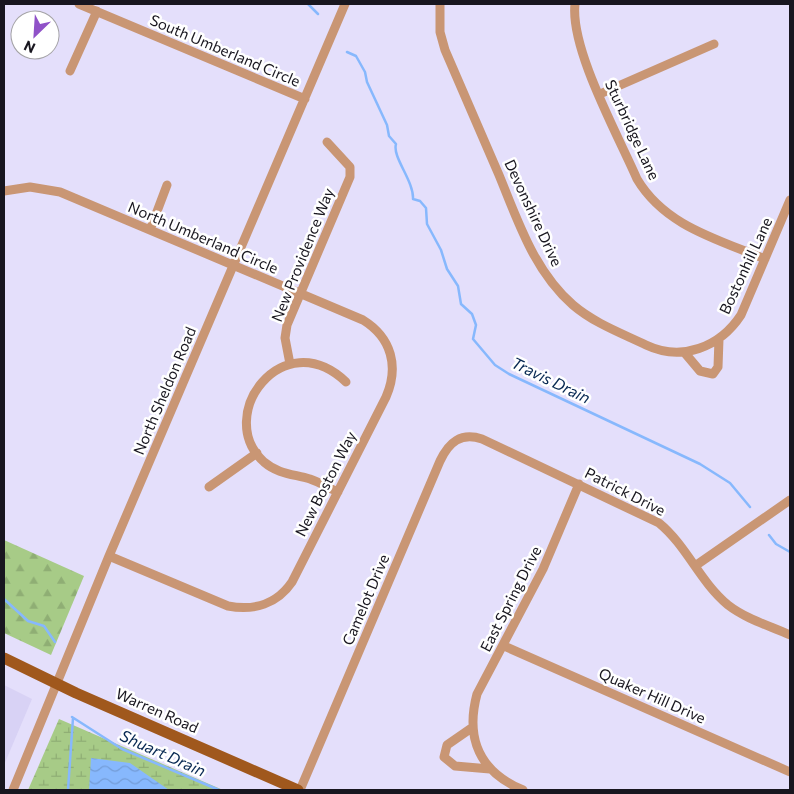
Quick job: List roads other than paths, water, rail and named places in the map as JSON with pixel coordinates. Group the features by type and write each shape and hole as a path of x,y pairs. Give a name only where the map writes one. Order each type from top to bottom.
{"main road":[{"name":"Warren Road","path":"4,658 299,790"}],"street":[{"name":"South Umberland Circle","path":"79,4 305,99"},
{"name":"North Sheldon Road","path":"13,790 109,556 345,4"},
{"name":"Devonshire Drive","path":"440,4 440,32 453,68 534,254 551,281 574,305 597,321 652,348 669,352 684,352 703,348"},
{"name":"Sturbridge Lane","path":"575,4 574,22 579,46 637,179 655,204 682,224 765,259"},
{"path":"70,71 97,11"},
{"path":"600,94 714,44"},
{"name":"New Providence Way","path":"290,364 286,338 287,325 350,177 350,168 327,142"},
{"path":"150,230 167,185"},
{"name":"North Umberland Circle","path":"4,191 30,187 60,192 370,324 389,347 393,366"},
{"name":"Bostonhill Lane","path":"703,348 719,339 734,325 741,315 790,200"},
{"path":"684,352 700,371 713,374 718,367 719,339"},
{"path":"338,492 311,479 292,476 273,469 257,453 250,437 247,423 250,400 264,379 290,364 312,363 325,366 346,382"},
{"name":"New Boston Way","path":"109,556 228,606 248,608 267,604 281,595 292,582 386,397 392,383 393,366"},
{"name":"Patrick Drive","path":"473,436 579,484 659,524 679,542 695,566 728,605 742,614 790,635"},
{"name":"Camelot Drive","path":"299,790 440,461 449,444 454,440 473,436"},
{"path":"209,487 257,453"},
{"name":"East Spring Drive","path":"490,769 477,747 473,727 474,708 478,694 543,569 579,484"},
{"path":"695,566 790,500"},
{"name":"Quaker Hill Drive","path":"504,646 790,772"},
{"path":"473,727 447,745 444,757 455,766 490,769 501,779 523,790"}],"water":[{"path":"91,758 130,763 169,790 89,790"}],"waterway":[{"name":"Travis Drain","path":"308,4 318,14"},
{"name":"Travis Drain","path":"347,52 356,56 365,72 367,82 387,125 389,136 396,144 397,156 410,185 413,199 420,201 426,208 427,224 441,250 447,269 458,286 461,304 472,314 476,325 473,339 495,365 509,374 700,464 730,483 750,507"},
{"name":"Travis Drain","path":"769,535 776,544 790,552"},
{"path":"4,599 28,621 44,626 55,642"},
{"name":"Shuart Drain","path":"72,717 122,749 219,790"},
{"path":"68,790 73,718"}]}
